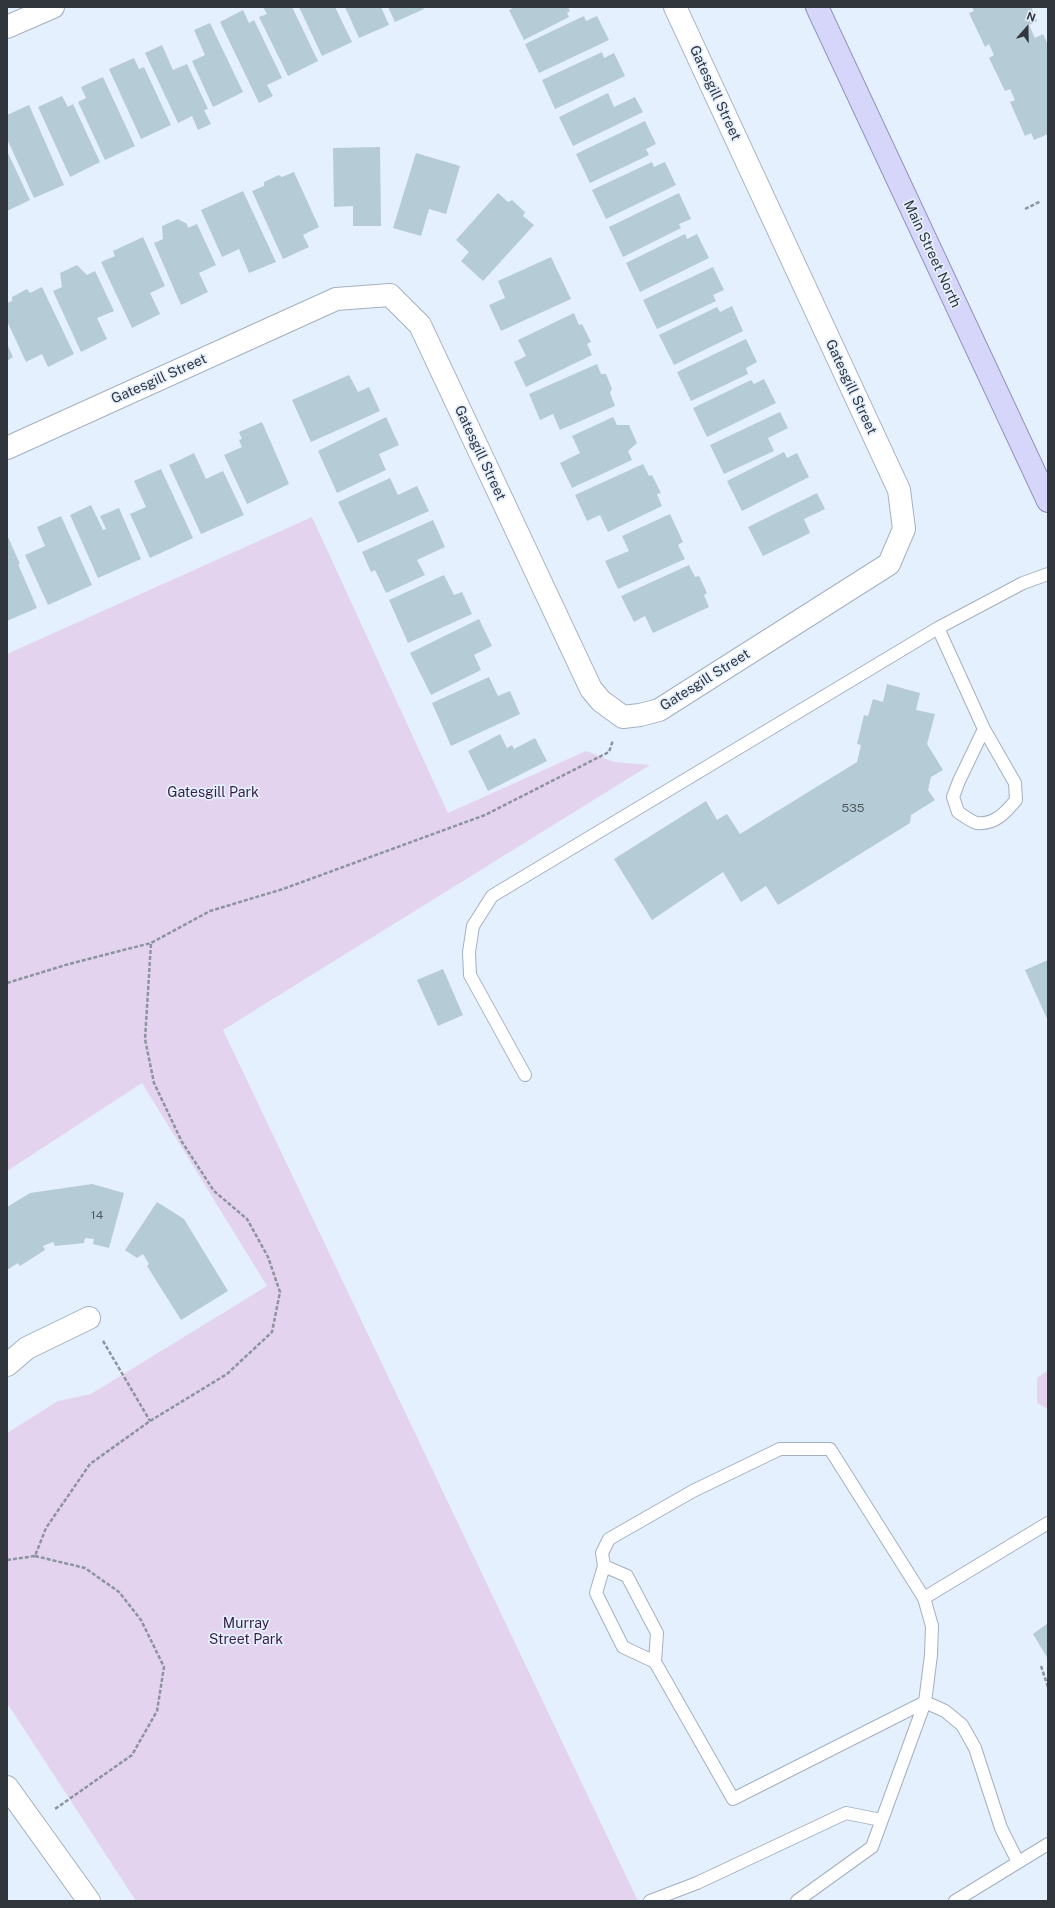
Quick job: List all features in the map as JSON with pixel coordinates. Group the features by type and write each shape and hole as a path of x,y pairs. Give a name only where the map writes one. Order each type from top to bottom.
{"main road":[{"name":"Main Street North","path":"817,7 1048,501"}],"street":[{"path":"7,27 54,7"},
{"name":"Gatesgill Street","path":"7,448 336,299 390,295 420,326 590,689 601,701 623,717 640,715 659,710 889,564 904,529 899,490 675,7"},
{"path":"7,1365 27,1348 89,1318"},
{"path":"7,1787 89,1901"}],"lane":[{"path":"524,1075 470,975 469,952 473,926 492,896 938,628 1023,583 1048,574"},
{"path":"938,628 984,729 1015,783 1016,800 1005,814 994,821 977,823 958,812 953,797 984,729"},
{"path":"655,1662 623,1647 596,1594 604,1566 602,1553 609,1539 693,1492 780,1449 830,1449 924,1598 932,1626 931,1655 925,1702 872,1847 797,1901"},
{"path":"924,1598 1048,1523"},
{"path":"604,1566 627,1576 631,1583 657,1633 655,1662 734,1799 925,1702"},
{"path":"925,1702 945,1711 962,1725 972,1742 1001,1828 1018,1862"},
{"path":"650,1901 698,1883 846,1813 881,1820"},
{"path":"955,1901 1048,1844"}],"path":[{"path":"1025,209 1041,201"},
{"path":"7,983 69,964 151,943 210,911 283,889 485,815 609,752 623,717"},
{"path":"35,1556 46,1528 90,1464 150,1421 227,1374 272,1332 280,1292 268,1257 247,1219 214,1191 182,1142 154,1083 145,1039 151,943"},
{"path":"89,1318 150,1421"},
{"path":"7,1560 35,1556 85,1568 119,1592 141,1620 164,1668 157,1711 132,1755 34,1824"},
{"path":"1041,1666 1048,1687"}],"green space":[{"path":"312,517 448,813 586,751 614,762 650,765 223,1030 638,1901 136,1901 7,1703 7,1433 58,1401 91,1394 267,1286 142,1083 7,1171 7,654"},
{"path":"1048,1370 1048,1409 1037,1403 1037,1378"}],"building":[{"path":"263,7 292,7 318,61 288,76 259,17 267,14"},
{"path":"299,7 335,7 352,42 322,56"},
{"path":"345,7 381,7 389,25 359,38"},
{"path":"388,7 423,7 424,9 395,22"},
{"path":"515,7 568,7 570,11 567,13 569,17 524,40 509,10"},
{"path":"972,7 1031,7 1037,21 1029,25 1035,38 1043,34 1048,45 1048,134 1034,140 1031,133 1025,136 1010,102 1015,100 1010,89 1005,91 989,58 994,55 989,44 985,47 969,13 974,11"},
{"path":"243,10 249,23 254,20 282,78 267,85 273,96 259,103 220,22"},
{"path":"584,16 586,21 597,16 609,40 539,73 525,44"},
{"path":"210,23 243,92 213,107 192,61 205,55 194,30"},
{"path":"162,45 173,70 187,64 208,109 204,110 211,124 198,130 192,116 178,123 145,53"},
{"path":"602,52 604,58 614,53 625,76 555,109 542,80"},
{"path":"134,58 139,69 144,67 171,125 141,139 109,69"},
{"path":"103,77 135,146 105,160 78,102 86,98 81,87"},
{"path":"608,93 614,107 635,97 643,112 573,146 559,117"},
{"path":"62,96 68,107 73,104 100,162 70,177 38,107"},
{"path":"29,105 64,185 34,198 7,139 7,115"},
{"path":"645,121 656,144 646,149 649,155 590,183 576,154"},
{"path":"380,147 381,226 353,226 353,206 334,207 333,148"},
{"path":"7,151 30,200 7,211"},
{"path":"416,153 460,166 446,214 429,209 421,236 393,228"},
{"path":"652,162 654,167 665,162 676,185 606,219 592,190"},
{"path":"294,172 319,227 303,235 309,247 283,259 252,191 264,186 264,182 279,175 282,177"},
{"path":"243,191 276,262 249,273 239,249 222,257 201,210"},
{"path":"498,193 508,202 512,200 525,212 523,216 534,225 483,281 461,261 469,252 456,240"},
{"path":"679,193 691,219 679,224 681,228 623,257 609,227"},
{"path":"178,219 187,224 188,228 197,224 216,265 199,273 208,292 181,305 154,243 163,239 162,226"},
{"path":"685,234 687,239 697,234 709,258 640,292 626,263"},
{"path":"143,237 165,286 150,293 160,314 132,328 101,262 115,256 113,251"},
{"path":"551,257 571,299 501,331 489,305 505,298 498,281"},
{"path":"77,265 87,275 95,271 114,311 97,318 107,339 81,352 53,291 62,287 60,273"},
{"path":"713,267 724,290 713,295 716,301 657,329 643,300"},
{"path":"42,287 74,354 48,367 42,354 26,362 7,321 7,303 12,301 12,297 27,289 30,293"},
{"path":"732,306 743,331 674,365 659,335 717,307 720,312"},
{"path":"574,313 579,325 582,324 591,342 587,344 592,355 526,387 514,362 526,356 518,340"},
{"path":"746,339 757,362 746,368 748,374 691,401 677,372"},
{"path":"7,344 13,357 7,361"},
{"path":"597,364 601,374 606,374 612,389 610,393 615,406 560,430 553,414 540,420 529,394"},
{"path":"349,375 358,392 369,387 380,411 311,442 292,400"},
{"path":"764,379 776,403 707,437 693,408 751,380 754,384"},
{"path":"780,412 788,428 768,438 774,451 724,474 710,445"},
{"path":"386,417 399,445 379,454 386,470 337,493 318,451"},
{"path":"613,417 617,425 629,425 637,443 628,451 632,460 572,488 560,463 580,453 572,436"},
{"path":"262,422 289,484 247,504 224,455 242,447 239,440 242,439 239,432"},
{"path":"784,452 787,458 797,453 809,477 742,511 727,481"},
{"path":"194,453 206,479 223,471 244,515 201,534 169,465"},
{"path":"643,464 649,476 652,475 661,493 657,494 662,506 608,532 600,515 587,521 575,495"},
{"path":"161,469 193,538 150,558 130,514 146,507 134,481"},
{"path":"390,478 398,495 417,486 429,511 358,543 338,502"},
{"path":"817,493 825,509 804,519 810,533 763,556 748,527"},
{"path":"91,505 103,530 106,529 100,516 119,508 141,559 98,578 70,515"},
{"path":"670,514 683,542 678,545 685,559 618,589 605,561 629,551 622,536"},
{"path":"61,516 92,585 48,605 25,555 45,546 37,527"},
{"path":"433,520 445,547 417,560 425,575 386,593 375,570 371,572 362,552"},
{"path":"7,537 20,564 18,564 37,608 7,621"},
{"path":"689,565 695,577 699,576 707,593 704,595 709,607 653,633 645,616 634,622 621,596"},
{"path":"444,575 454,595 462,592 472,614 408,643 389,600"},
{"path":"479,619 492,646 474,655 481,670 431,695 410,653"},
{"path":"489,677 498,696 510,691 520,714 451,746 432,703"},
{"path":"887,684 920,693 916,710 935,714 927,744 943,770 931,777 928,790 935,800 911,815 910,823 778,905 766,886 741,902 723,872 652,920 614,859 706,801 717,820 727,814 740,834 857,762 861,745 857,744 864,715 868,716 873,699 883,702"},
{"path":"500,734 507,748 512,745 514,749 535,738 547,761 488,791 468,751"},
{"path":"1048,960 1048,1021 1025,970"},
{"path":"443,969 463,1015 438,1026 417,980"},
{"path":"92,1184 124,1193 109,1248 93,1244 94,1239 85,1238 84,1243 55,1246 53,1242 43,1246 45,1250 20,1266 18,1263 7,1270 7,1207 30,1193"},
{"path":"157,1202 184,1219 228,1291 181,1320 147,1266 149,1264 143,1254 137,1258 125,1250"},
{"path":"1048,1623 1048,1659 1033,1634"}],"park label":[{"name":"Gatesgill Park","path":"213,793"},
{"name":"Murray Street Park","path":"246,1632"}]}
